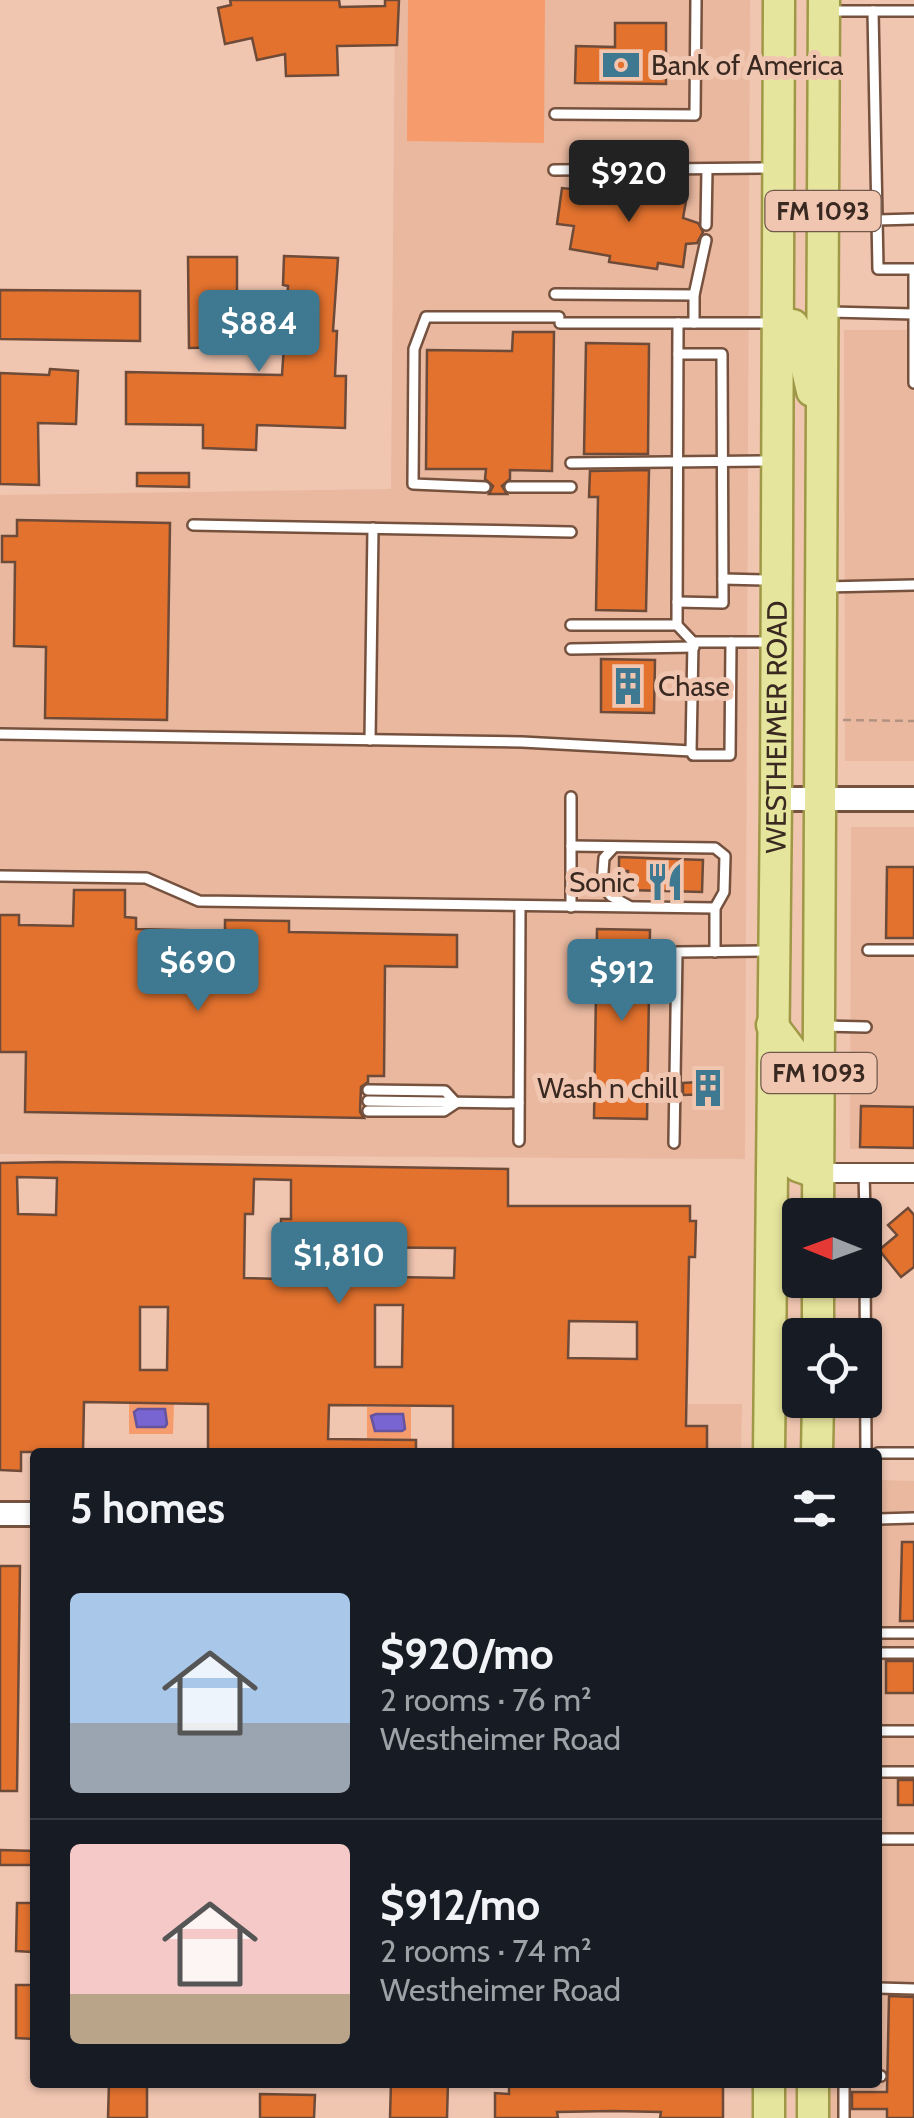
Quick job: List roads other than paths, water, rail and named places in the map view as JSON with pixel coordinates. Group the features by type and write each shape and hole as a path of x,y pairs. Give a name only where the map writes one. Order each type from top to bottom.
{"main road":[{"name":"WESTHEIMER ROAD","path":"768,1448 776,799 779,0"},
{"name":"WESTHEIMER ROAD","path":"818,1198 824,6"},
{"path":"778,214 798,292 811,307 822,311"},
{"path":"778,323 793,326 799,334 800,350 822,422"},
{"path":"772,1025 794,1054 794,1158 798,1166 818,1174"},
{"path":"818,1418 818,1448"},
{"path":"768,2118 769,2088"},
{"path":"813,2088 813,2118"}],"street":[{"path":"776,799 914,799"},
{"path":"818,1174 914,1173"},
{"path":"0,1514 30,1514"}],"lane":[{"path":"554,114 695,116 696,0"},
{"path":"824,6 914,11"},
{"path":"872,11 878,269 914,269 914,383"},
{"path":"554,170 778,168"},
{"path":"706,225 707,169"},
{"path":"877,220 914,219"},
{"path":"694,323 694,295 706,240"},
{"path":"555,294 694,295"},
{"path":"822,311 914,314"},
{"path":"485,487 412,484 414,350 426,317 778,323"},
{"path":"678,323 677,624 694,644 697,664 696,731 691,751"},
{"path":"678,354 722,354 723,461 723,602 678,602"},
{"path":"571,463 778,461"},
{"path":"510,487 571,487"},
{"path":"193,525 571,532"},
{"path":"370,740 373,528"},
{"path":"723,579 777,580"},
{"path":"822,587 914,585"},
{"path":"571,625 677,624"},
{"path":"0,734 522,742 730,755 726,663 731,642"},
{"path":"571,649 776,642"},
{"path":"570,907 572,798"},
{"path":"572,846 715,848 725,856 724,892 716,908 715,952"},
{"path":"614,847 604,858 602,886 631,908"},
{"path":"0,876 146,878 200,901 716,908"},
{"path":"518,1141 520,906"},
{"path":"868,950 914,950"},
{"path":"674,1143 677,952 774,951"},
{"path":"820,1026 866,1026"},
{"path":"368,1101 519,1104"},
{"path":"864,1173 865,1198"},
{"path":"865,1298 866,1448"},
{"path":"882,1453 914,1453"},
{"path":"882,1519 914,1518"},
{"path":"882,1633 914,1633"},
{"path":"882,1652 914,1654"},
{"path":"882,1731 914,1731"},
{"path":"882,1769 914,1769"},
{"path":"882,1839 914,1839"},
{"path":"882,1988 914,1989"},
{"path":"844,2088 844,2118"}],"place":[{"name":"Bank of America","path":"621,65"},
{"name":"Chase","path":"628,686"},
{"name":"Sonic","path":"665,882"},
{"name":"Wash n chill","path":"708,1088"}]}
